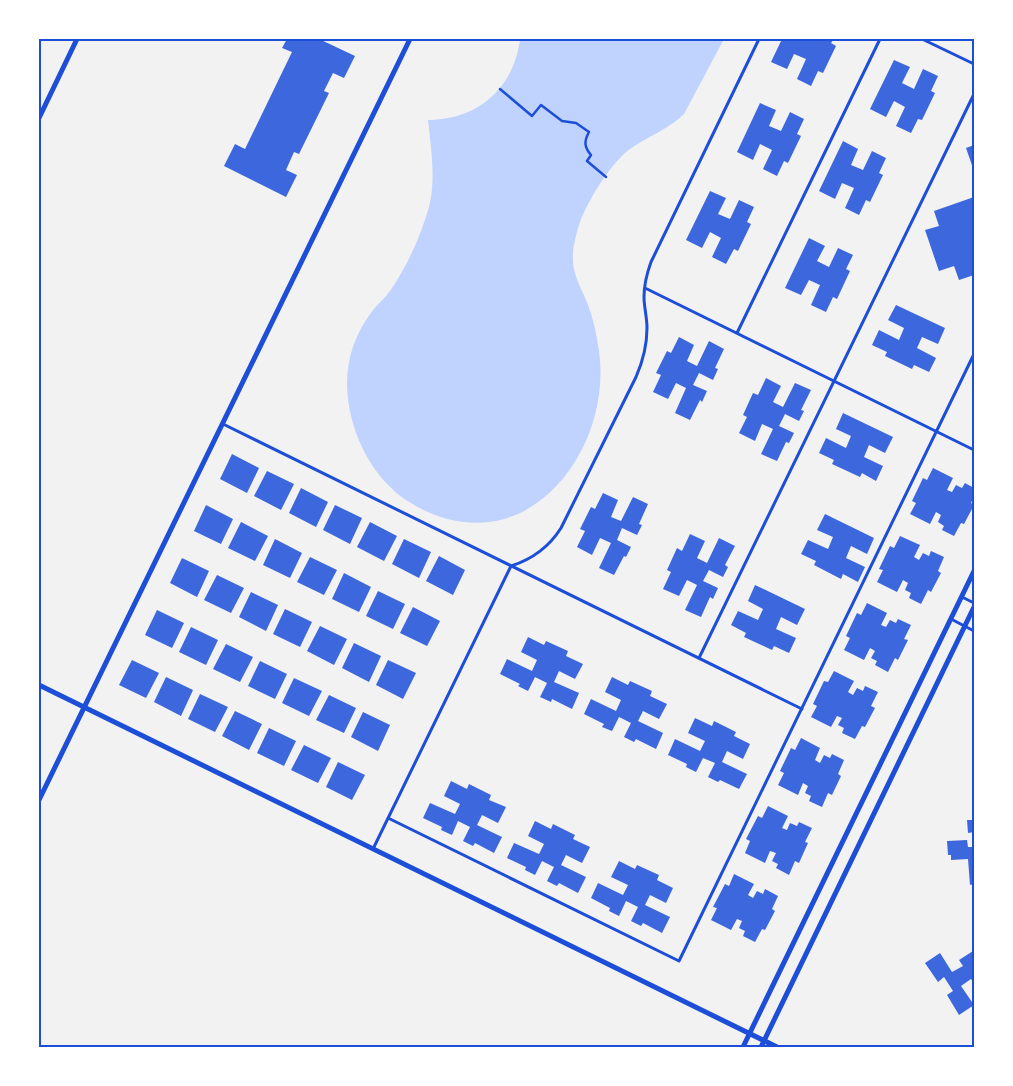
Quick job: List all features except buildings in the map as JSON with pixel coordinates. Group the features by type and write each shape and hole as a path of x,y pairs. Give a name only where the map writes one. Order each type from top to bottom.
{"street":[{"path":"39,118 76,39"},
{"path":"39,800 410,39"},
{"path":"743,1047 974,571"},
{"path":"760,1047 974,607"},
{"path":"39,685 777,1047"}],"lane":[{"path":"373,849 511,566 522,563 540,552 562,528 636,377 646,341 645,279 651,262 759,39"},
{"path":"737,333 880,39"},
{"path":"922,39 974,64"},
{"path":"699,658 974,94"},
{"path":"645,288 974,450"},
{"path":"388,818 679,961 974,354"},
{"path":"222,424 802,708"},
{"path":"962,597 974,603"},
{"path":"951,619 974,631"}],"path":[{"path":"500,89 532,116 541,104 562,121 576,123 589,132 585,138 585,145 591,155 587,161 606,177"}],"water":[{"path":"520,39 724,39 684,114 666,128 633,147 617,161 595,192 580,222 574,247 574,268 593,320 600,369 599,394 594,419 585,443 573,465 557,485 539,501 518,514 489,522 460,522 446,519 419,508 395,491 376,471 361,446 352,420 347,393 348,367 350,355 359,332 365,321 388,294 402,272 418,240 426,218 431,197 433,175 428,120 446,119 463,114 478,107 490,98 510,72"}]}
